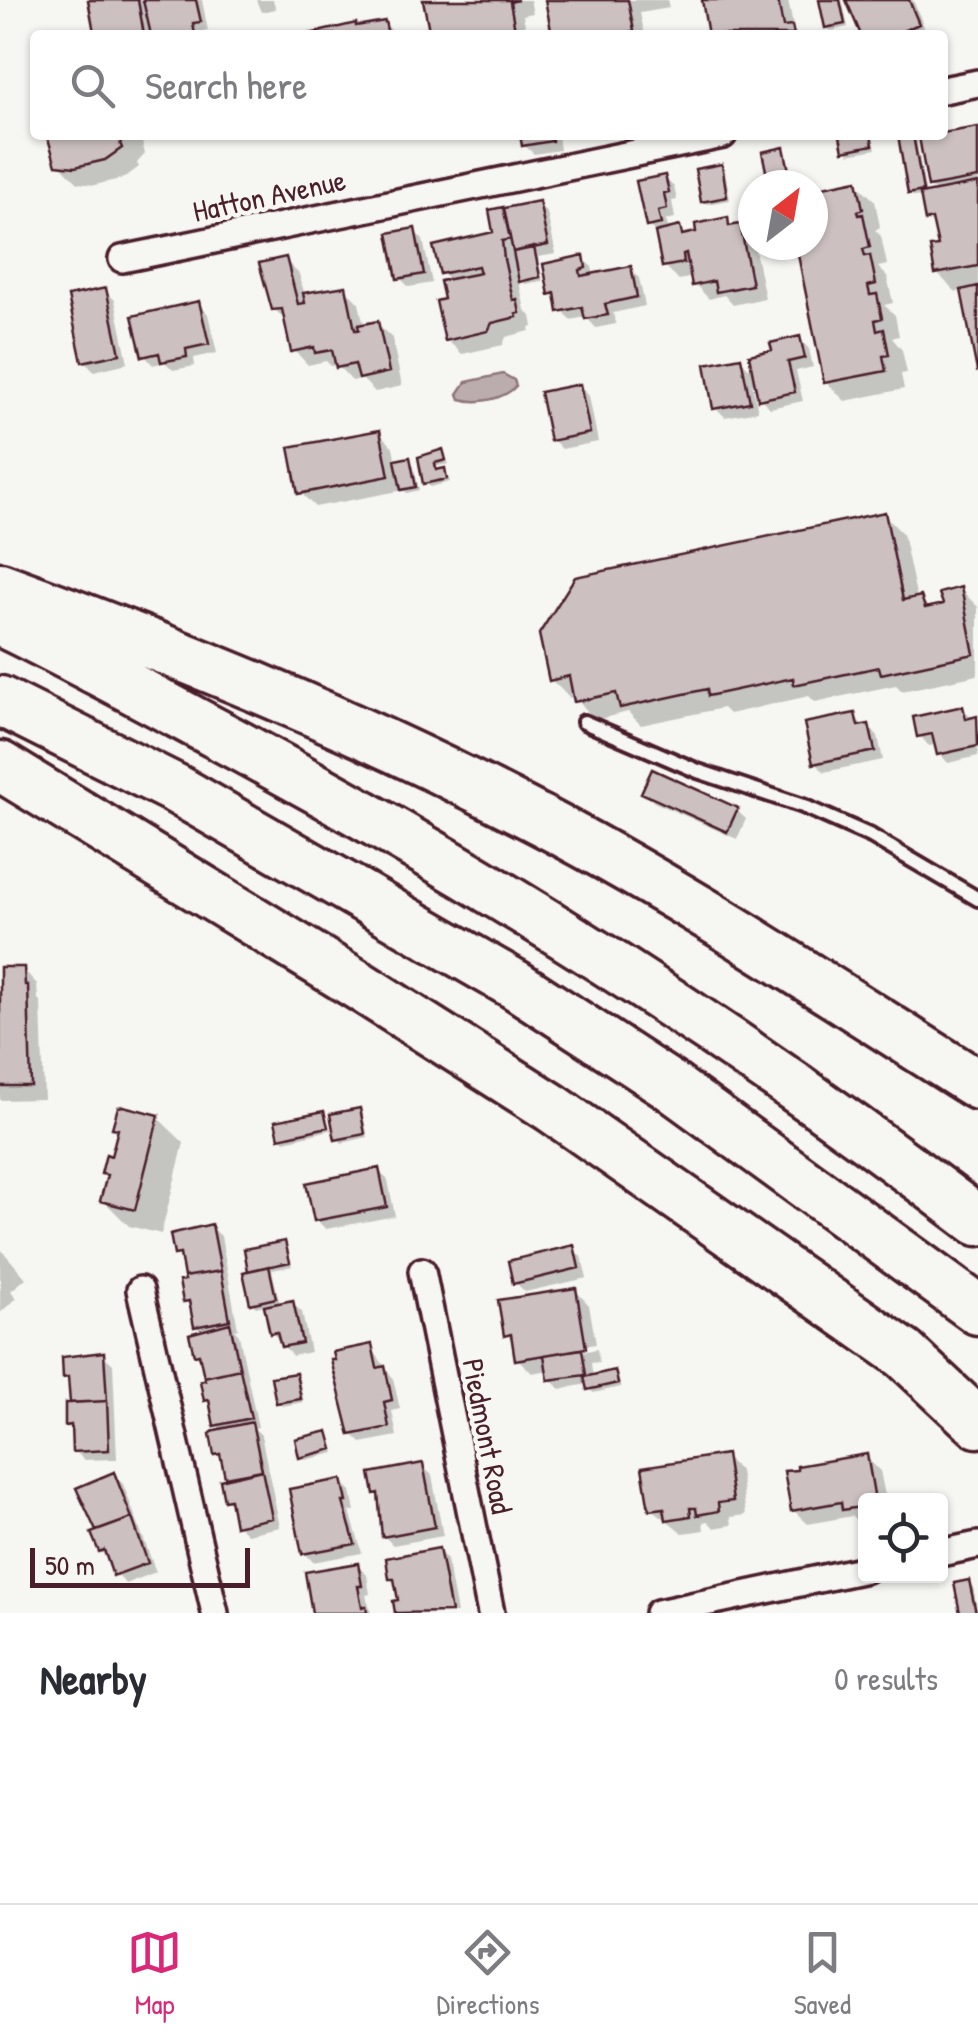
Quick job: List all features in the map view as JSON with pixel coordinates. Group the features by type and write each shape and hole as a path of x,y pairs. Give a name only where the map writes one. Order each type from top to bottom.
{"highway":[{"path":"0,587 101,624 351,729 524,811 676,896 978,1084"},
{"path":"0,622 72,656 332,795 515,903 747,1053 978,1221"},
{"path":"0,701 176,788 516,985 684,1096 978,1310"},
{"path":"0,766 358,984 552,1108 904,1354 978,1423"}],"street":[{"path":"948,89 978,82"},
{"name":"Hatton Avenue","path":"122,259 699,140"},
{"name":"Piedmont Road","path":"422,1271 491,1613"},
{"path":"140,1290 215,1613"},
{"path":"948,1551 978,1545"},
{"path":"658,1613 858,1571"}],"lane":[{"path":"584,722 698,771 803,806 872,836 978,899"}],"shaded area":[{"path":"503,374 514,380 516,386 504,395 482,401 460,399 458,394 466,382"}],"building":[{"path":"88,0 138,0 143,30 94,30"},
{"path":"143,0 196,0 201,22 193,23 194,30 150,30"},
{"path":"423,0 518,0 510,2 515,30 429,30"},
{"path":"545,0 628,0 634,30 551,30"},
{"path":"702,0 778,0 783,27 792,26 793,30 707,30"},
{"path":"819,0 840,0 845,24 825,28"},
{"path":"846,0 909,0 919,24 905,30 859,30"},
{"path":"385,21 387,30 326,30"},
{"path":"978,127 978,178 928,187 920,140 948,140 948,132"},
{"path":"48,140 123,140 122,148 105,160 75,167 56,165"},
{"path":"521,140 552,140 552,141 522,146"},
{"path":"841,140 872,140 873,145 843,151"},
{"path":"899,140 914,140 923,191 908,194"},
{"path":"784,147 789,170 766,170 762,152"},
{"path":"722,164 727,197 701,202 695,169"},
{"path":"665,175 667,209 658,211 661,224 646,227 636,181"},
{"path":"857,180 863,209 858,211 863,214 870,247 863,249 865,256 870,255 876,284 868,286 870,295 877,294 882,318 875,320 877,331 884,329 889,355 883,356 886,371 824,383 799,260 828,260 828,186"},
{"path":"978,183 978,266 935,274 930,247 938,246 932,219 925,221 920,194"},
{"path":"539,201 548,245 513,252 504,208"},
{"path":"503,207 510,239 502,241 504,259 513,300 517,299 520,313 492,323 488,331 445,341 436,301 444,299 440,281 480,273 478,266 440,274 433,246 493,232 489,210"},
{"path":"728,217 729,226 738,224 738,260 747,260 752,285 716,292 714,281 692,286 686,253 684,263 662,267 655,232 680,226 682,235 696,232 695,224"},
{"path":"415,228 424,274 397,279 388,233"},
{"path":"534,247 540,277 519,282 513,252"},
{"path":"584,255 586,268 580,270 581,276 631,266 637,297 605,304 608,315 585,319 582,307 558,312 555,293 549,295 543,264"},
{"path":"286,257 298,304 305,303 303,293 346,286 355,330 359,330 358,325 378,321 389,372 359,379 355,364 336,368 332,350 315,353 314,347 291,352 282,309 272,310 259,263"},
{"path":"978,286 978,370 977,371 961,290"},
{"path":"106,288 120,354 82,362 68,296"},
{"path":"199,301 209,344 186,349 187,357 161,362 159,353 142,357 132,316"},
{"path":"800,336 805,358 788,362 795,392 758,400 749,355 772,350 770,343"},
{"path":"741,357 750,402 713,409 705,364"},
{"path":"580,384 590,433 550,441 540,392"},
{"path":"380,430 389,476 298,494 289,447"},
{"path":"443,449 446,460 435,463 436,470 445,468 447,479 423,484 418,457"},
{"path":"410,457 416,487 401,490 395,460"},
{"path":"885,512 903,600 921,596 925,608 943,604 939,593 961,587 974,654 881,674 879,667 794,685 793,678 708,696 707,689 620,708 616,693 574,702 569,676 549,681 539,634 575,577"},
{"path":"963,706 966,719 977,716 978,746 937,755 932,734 917,737 913,717"},
{"path":"855,713 858,726 869,724 875,751 813,764 804,723"},
{"path":"652,769 738,808 727,832 641,793"},
{"path":"0,967 24,967 31,1086 0,1086"},
{"path":"118,1107 159,1115 135,1210 100,1201 107,1175 101,1174 106,1154 111,1156 118,1129 112,1128"},
{"path":"360,1108 365,1134 335,1140 330,1114"},
{"path":"324,1111 328,1127 279,1138 275,1121"},
{"path":"379,1168 387,1207 314,1221 306,1183"},
{"path":"212,1224 221,1271 184,1277 180,1254 174,1255 170,1234"},
{"path":"285,1241 290,1262 248,1271 244,1249"},
{"path":"574,1245 579,1268 513,1284 508,1261"},
{"path":"269,1266 276,1298 250,1304 243,1272"},
{"path":"221,1271 230,1320 194,1327 189,1301 183,1302 179,1281"},
{"path":"576,1288 586,1348 515,1360 511,1334 504,1336 498,1300"},
{"path":"293,1300 302,1343 281,1347 277,1332 270,1334 264,1306"},
{"path":"230,1323 240,1369 204,1377 189,1334"},
{"path":"372,1344 377,1368 385,1366 392,1400 384,1402 389,1427 350,1435 331,1360 335,1360 333,1352"},
{"path":"582,1349 586,1375 548,1380 544,1355"},
{"path":"104,1352 107,1401 70,1403 62,1357"},
{"path":"240,1369 251,1418 214,1426 200,1381"},
{"path":"615,1370 618,1383 587,1390 584,1377"},
{"path":"296,1373 301,1399 276,1403 271,1377"},
{"path":"107,1401 109,1450 72,1452 71,1425 65,1426 65,1403"},
{"path":"252,1422 262,1470 225,1477 220,1454 214,1455 210,1434"},
{"path":"328,1431 333,1449 299,1458 295,1439"},
{"path":"726,1454 733,1501 718,1503 719,1511 697,1515 696,1508 690,1508 691,1516 666,1520 664,1508 649,1510 642,1467"},
{"path":"867,1454 874,1493 858,1493 858,1507 842,1510 841,1502 791,1511 784,1471 797,1470 797,1466"},
{"path":"423,1463 435,1527 382,1537 378,1493 374,1494 370,1473"},
{"path":"262,1470 272,1518 235,1526 230,1499 224,1500 220,1480"},
{"path":"114,1472 132,1518 96,1531 76,1488"},
{"path":"342,1479 347,1502 343,1502 355,1544 302,1554 289,1489"},
{"path":"132,1518 148,1563 113,1576 104,1550 99,1552 91,1533"},
{"path":"439,1548 451,1612 395,1613 393,1601 398,1600 386,1558"},
{"path":"358,1563 362,1586 358,1586 367,1613 312,1613 305,1572"},
{"path":"969,1580 976,1613 960,1613 954,1583"}]}
